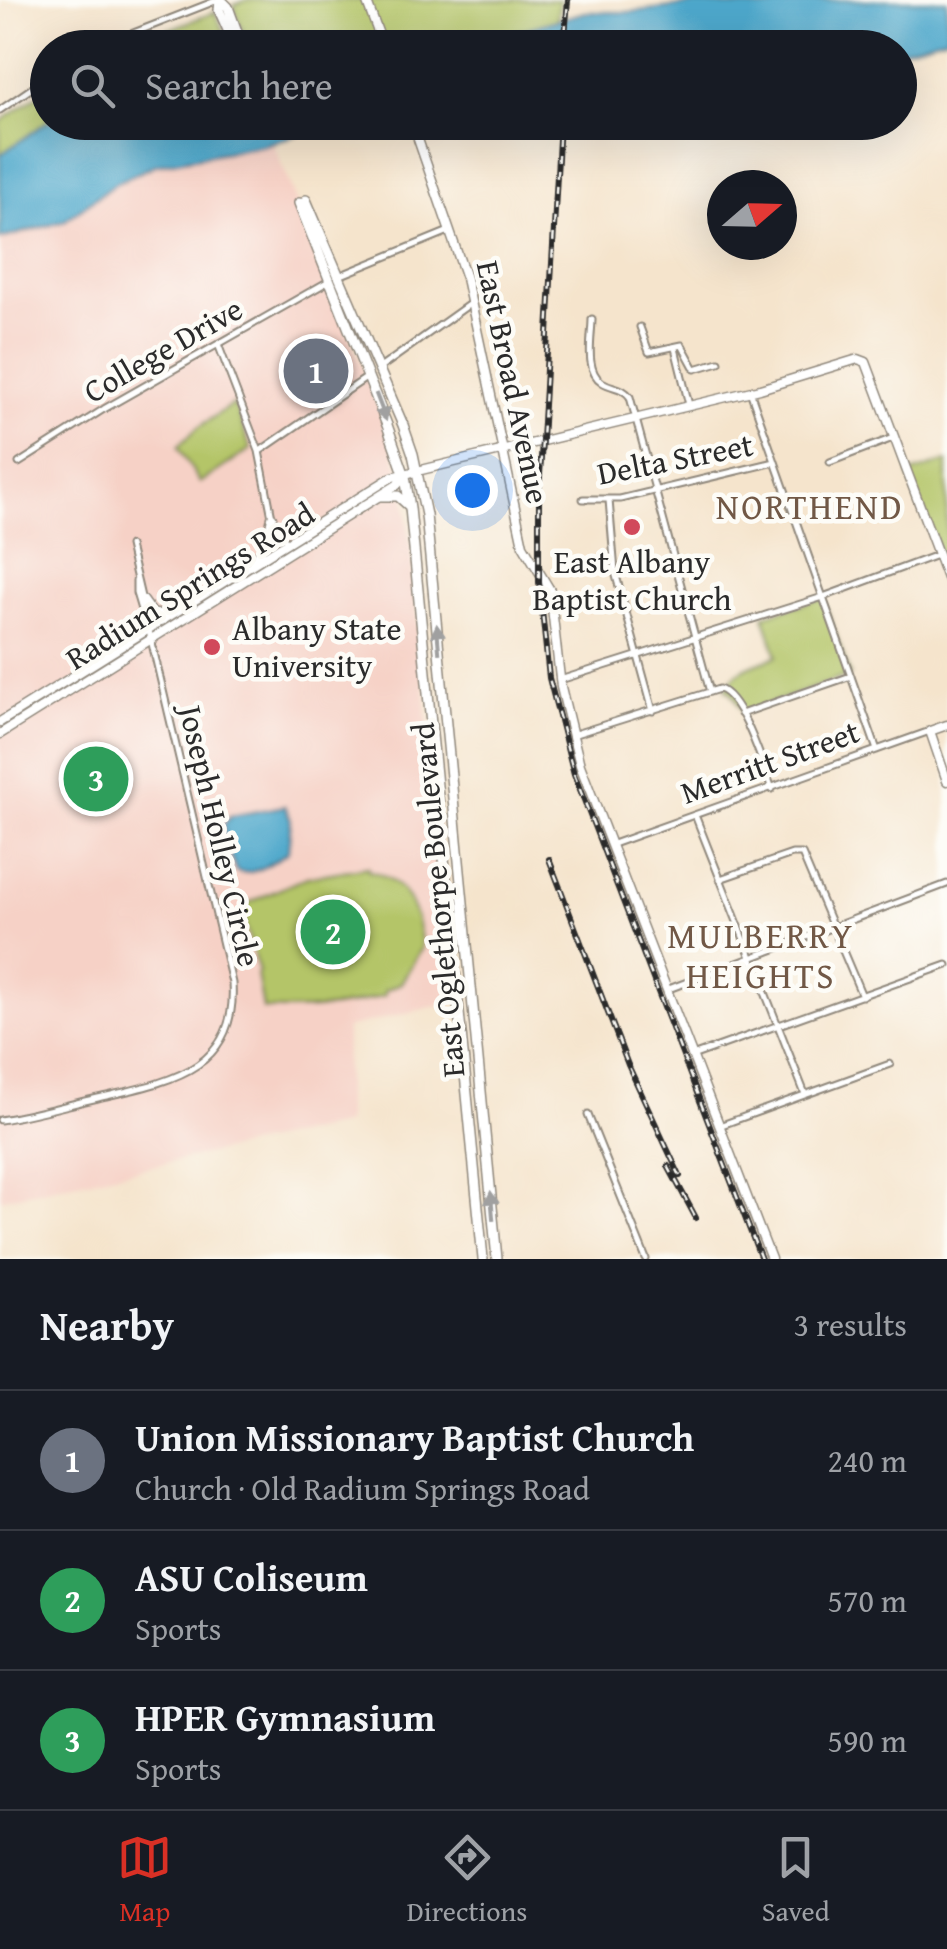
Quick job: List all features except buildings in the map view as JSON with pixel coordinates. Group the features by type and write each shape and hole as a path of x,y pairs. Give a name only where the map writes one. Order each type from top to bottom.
{"main road":[{"path":"220,0 220,10 231,30"},
{"path":"366,0 377,30"},
{"name":"East Broad Avenue","path":"419,140 472,303 523,544 550,590 560,680 580,766 771,1259"},
{"name":"East Oglethorpe Boulevard","path":"303,202 380,368 417,472 428,532 497,1259"},
{"name":"East Oglethorpe Boulevard","path":"335,278 342,309 405,476 410,508 484,1259"},
{"path":"342,309 370,363 380,368"},
{"name":"Radium Springs Road","path":"0,734 178,612 392,477 750,391 858,359 868,366 895,438"},
{"path":"895,438 947,578"},
{"name":"Radium Springs Road","path":"0,722 133,640 293,552 381,496 405,476"},
{"path":"381,496 398,496 410,508"},
{"path":"252,565 267,542 272,517"},
{"path":"143,600 153,614 178,612"},
{"name":"Merritt Street","path":"930,731 947,724"},
{"path":"930,731 947,781"}],"street":[{"path":"142,30 220,0"},
{"path":"0,110 30,89"},
{"name":"College Drive","path":"20,463 104,409 335,278 451,230"},
{"path":"380,368 472,303"},
{"path":"592,319 592,370 604,384 627,392 710,692"},
{"path":"640,328 649,352 682,345 695,369 719,362"},
{"path":"218,344 259,452 272,517 293,552"},
{"path":"675,348 690,405"},
{"path":"259,452 368,376"},
{"path":"750,391 878,750"},
{"path":"830,462 895,438"},
{"name":"Delta Street","path":"583,499 610,500 654,492 775,462"},
{"path":"610,500 616,572 653,711"},
{"path":"129,546 149,634"},
{"path":"560,680 823,597 938,555"},
{"path":"133,640 141,622 136,578"},
{"path":"140,612 149,634"},
{"name":"Joseph Holley Circle","path":"0,1120 184,1076 210,1054 230,1018 232,982 149,634"},
{"path":"742,714 851,676"},
{"path":"572,735 726,690 742,714 772,789"},
{"name":"Merritt Street","path":"610,845 930,731"},
{"path":"695,815 806,1094"},
{"path":"720,879 792,854 803,856 862,996"},
{"path":"666,990 947,884"},
{"path":"692,1056 947,965"},
{"path":"719,1126 890,1064"},
{"path":"588,1115 646,1259"}],"shaded area":[{"name":"Albany State University","path":"273,143 386,427 404,485 456,1001 346,1028 346,1124 0,1199 0,239 64,221 117,183 155,165"}],"green space":[{"path":"247,0 560,0 557,21 527,30 242,30 233,5"},
{"path":"215,12 223,30 167,30"},
{"path":"30,101 30,134 0,155 0,122"},
{"path":"234,403 251,449 200,483 178,447"},
{"path":"947,461 947,574 909,474"},
{"path":"823,598 850,675 743,713 726,689 741,671 777,656 764,615"},
{"path":"368,867 368,871 401,889 418,922 422,948 401,983 384,991 385,995 339,1006 263,1009 259,972 245,924 246,904 307,877"}],"water":[{"path":"821,0 947,0 947,37 917,45 917,30 522,30 585,12 629,12 697,4 762,8"},
{"path":"30,134 30,140 280,140 155,165 116,183 64,221 0,239 0,155"},
{"path":"285,806 291,820 288,852 256,870 236,871 225,841 224,824 231,816"}],"railway":[{"path":"566,30 568,0"},
{"path":"559,140 539,493 539,582 549,678 574,774 761,1259"},
{"path":"549,859 628,1065 680,1176"},
{"path":"668,1166 696,1218"}],"place":[{"name":"Union Missionary Baptist Church","path":"316,371"},
{"name":"East Albany Baptist Church","path":"632,527"},
{"name":"Albany State University","path":"212,647"},
{"name":"HPER Gymnasium","path":"96,779"},
{"name":"ASU Coliseum","path":"333,932"}],"district":[{"name":"NORTHEND","path":"810,507"},
{"name":"MULBERRY HEIGHTS","path":"761,956"}]}
